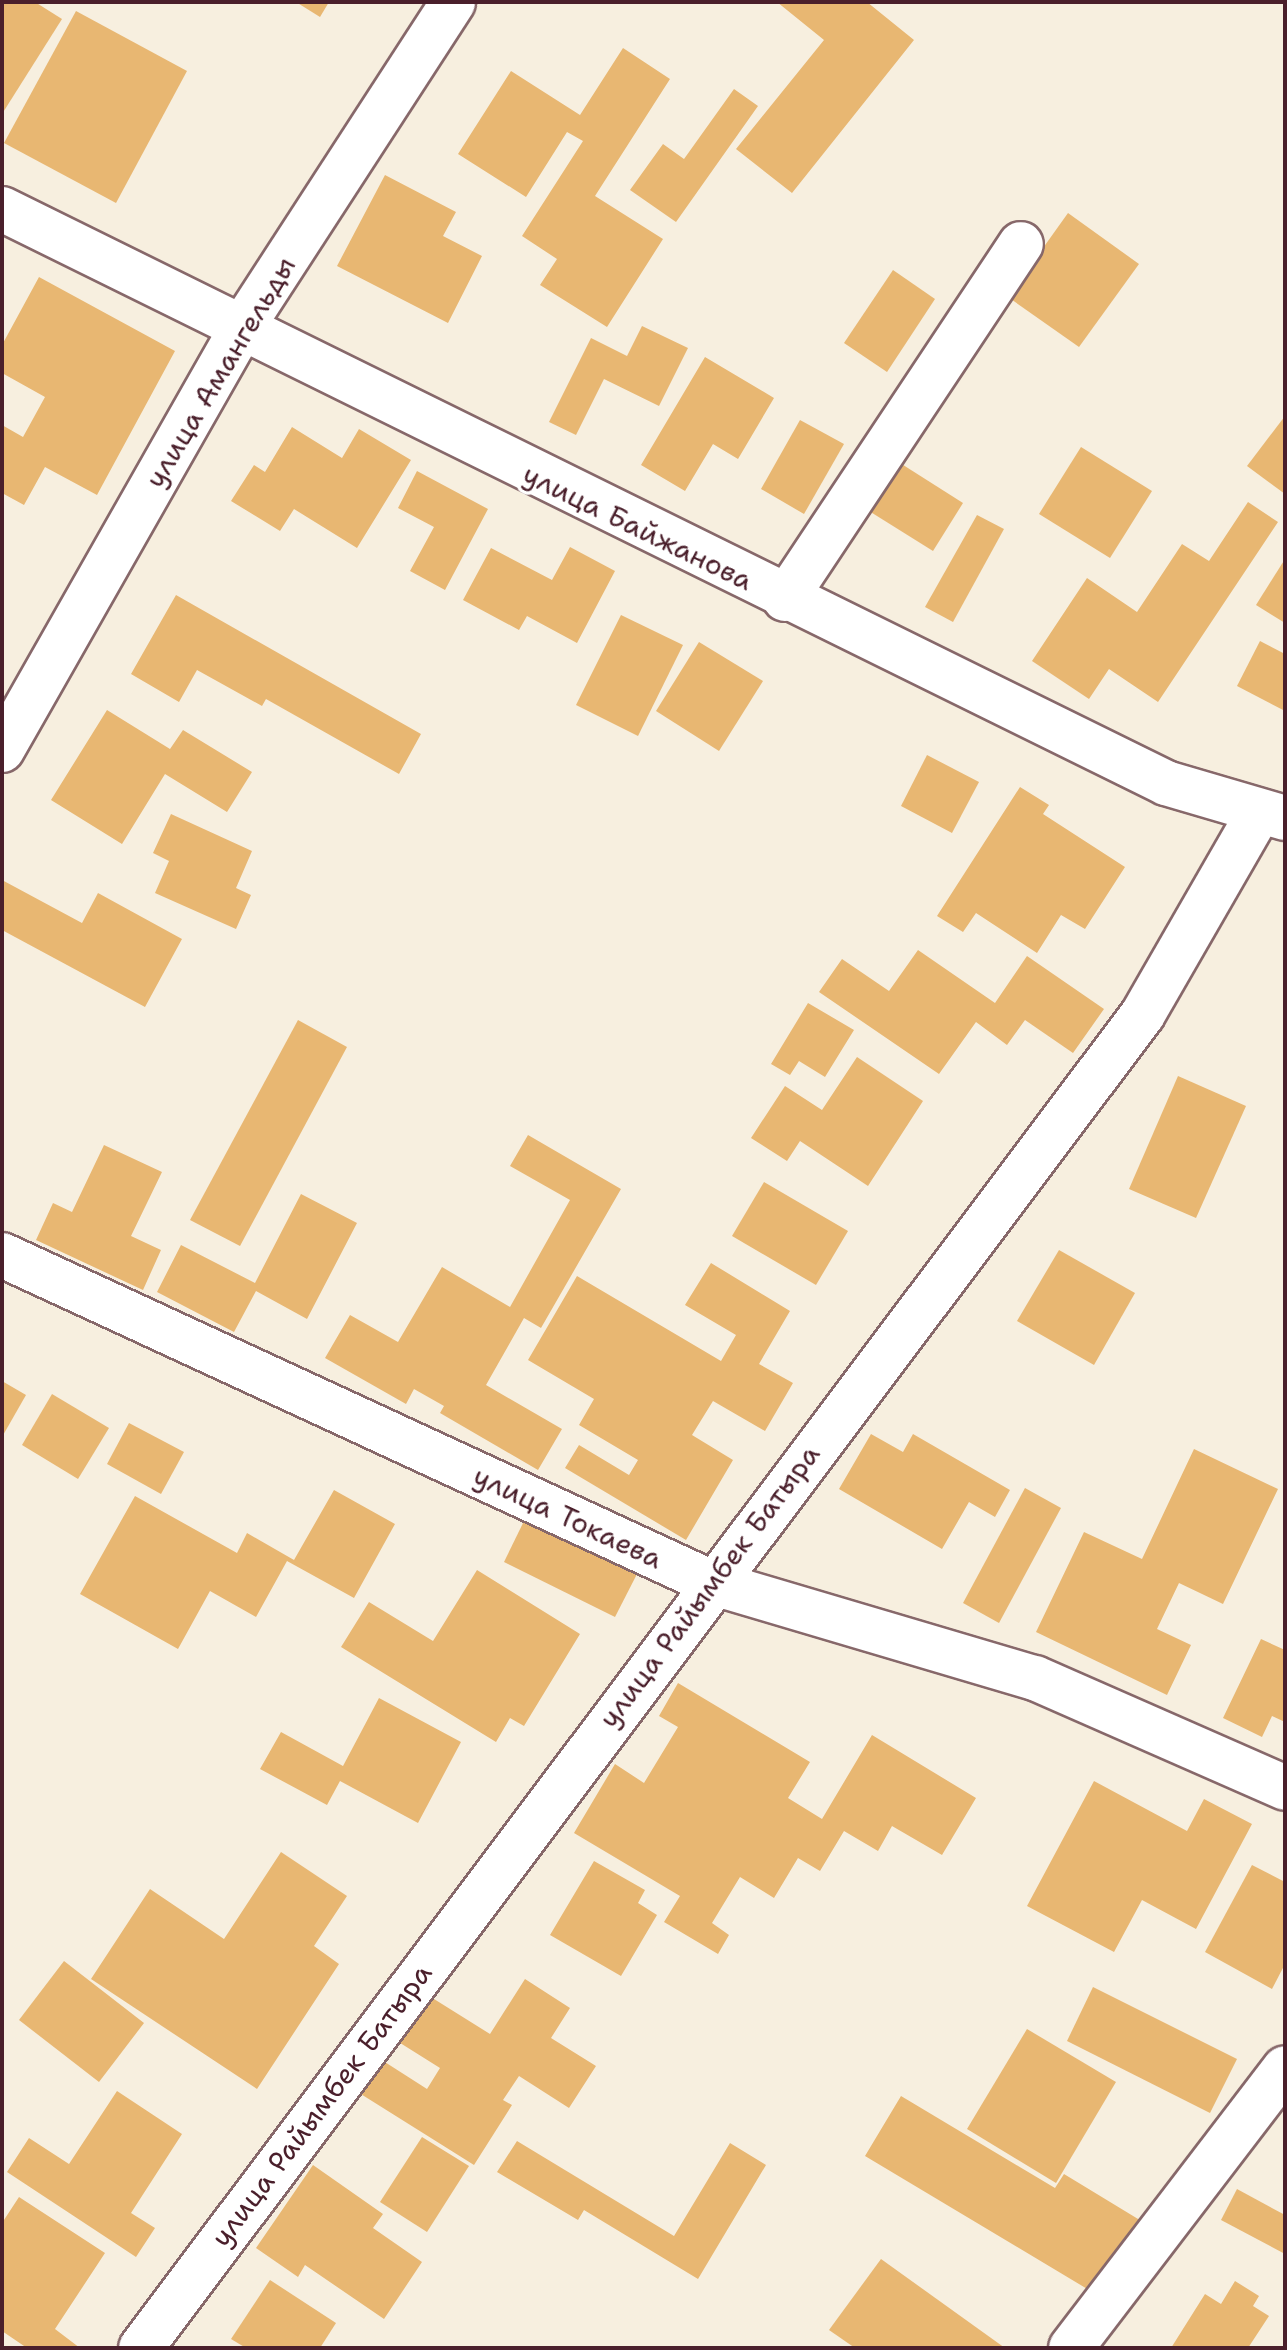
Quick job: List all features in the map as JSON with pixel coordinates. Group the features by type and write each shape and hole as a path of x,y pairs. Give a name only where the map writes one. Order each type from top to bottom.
{"street":[{"name":"улица Амангельды","path":"2,750 239,332 453,2"},
{"name":"улица Байжанова","path":"2,209 239,332 1166,783 1272,815"},
{"path":"785,599 1021,244"},
{"name":"улица Райымбек Батыра","path":"141,2348 710,1582 1143,1014 1272,815"},
{"name":"улица Токаева","path":"2,1255 710,1582 1035,1678 1285,1788"},
{"path":"1071,2348 1285,2068"}],"building":[{"path":"2,2 35,2 62,19 2,114"},
{"path":"296,2 329,2 320,17"},
{"path":"777,2 867,2 914,40 792,193 736,149 824,40"},
{"path":"76,11 187,71 116,203 4,143"},
{"path":"623,48 670,79 595,196 663,239 607,327 540,285 557,259 522,236 583,141 567,132 526,197 458,154 511,71 580,115"},
{"path":"734,89 758,106 676,222 630,190 663,144 684,159"},
{"path":"385,175 456,212 443,236 482,256 448,323 337,266"},
{"path":"1068,213 1139,264 1079,347 1008,297"},
{"path":"893,270 935,299 887,372 844,343"},
{"path":"39,277 175,351 97,495 45,467 24,505 2,493 2,425 23,437 45,397 2,373 2,345"},
{"path":"642,326 688,348 659,406 604,379 576,435 549,422 591,338 627,356"},
{"path":"705,357 774,398 738,459 713,444 685,491 641,465"},
{"path":"1285,416 1285,494 1247,466"},
{"path":"800,420 844,444 804,514 761,489"},
{"path":"292,427 342,458 359,429 411,460 357,548 294,509 280,531 231,501 254,465 265,472"},
{"path":"1081,447 1152,491 1110,558 1039,514"},
{"path":"900,463 963,503 933,551 869,511"},
{"path":"417,471 488,509 445,590 410,571 434,527 398,508"},
{"path":"1248,502 1278,522 1158,702 1109,669 1089,699 1032,661 1087,578 1137,612 1182,544 1209,561"},
{"path":"977,515 1004,529 953,622 925,607"},
{"path":"570,547 615,571 577,643 527,616 519,630 463,600 491,548 552,580"},
{"path":"1285,559 1285,623 1256,605"},
{"path":"176,595 421,734 399,774 266,699 262,706 197,670 179,702 131,674"},
{"path":"621,615 683,645 638,736 576,705"},
{"path":"1260,641 1285,654 1285,711 1237,686"},
{"path":"699,642 763,681 719,751 656,711"},
{"path":"107,710 170,749 183,730 252,772 227,812 165,774 122,844 51,800"},
{"path":"927,755 979,782 952,833 901,806"},
{"path":"1020,787 1049,805 1043,814 1125,867 1085,929 1061,915 1037,953 976,913 963,932 937,916"},
{"path":"171,814 252,851 236,888 251,895 236,929 155,893 169,861 153,853"},
{"path":"2,880 82,923 98,893 182,939 145,1007 2,930"},
{"path":"918,950 995,1003 1027,956 1104,1009 1073,1053 1025,1020 1007,1045 976,1022 939,1074 819,992 842,959 889,991"},
{"path":"808,1003 854,1030 825,1077 799,1061 790,1075 771,1064"},
{"path":"298,1020 347,1047 240,1246 190,1220"},
{"path":"857,1057 923,1101 868,1186 800,1141 787,1161 751,1138 785,1086 822,1110"},
{"path":"1178,1076 1246,1106 1196,1218 1129,1189"},
{"path":"528,1135 621,1189 541,1328 524,1318 486,1385 562,1429 538,1470 440,1413 444,1406 414,1389 406,1404 325,1358 350,1315 398,1342 442,1267 510,1307 570,1200 510,1166"},
{"path":"104,1145 162,1172 131,1236 161,1250 143,1290 36,1240 53,1203 72,1212"},
{"path":"764,1182 848,1231 816,1285 732,1236"},
{"path":"301,1194 357,1223 307,1319 256,1291 234,1332 157,1292 181,1245 255,1283"},
{"path":"1059,1250 1135,1293 1094,1365 1017,1321"},
{"path":"711,1263 790,1311 759,1364 793,1383 765,1431 713,1401 692,1435 733,1460 686,1540 565,1468 579,1445 629,1475 638,1460 579,1425 594,1399 528,1360 577,1276 721,1361 736,1335 685,1305"},
{"path":"2,1381 26,1395 2,1437"},
{"path":"52,1394 109,1428 78,1479 22,1445"},
{"path":"129,1423 184,1452 161,1494 107,1464"},
{"path":"871,1434 903,1452 913,1434 1010,1490 995,1517 969,1502 942,1549 839,1489"},
{"path":"1194,1449 1278,1489 1223,1604 1179,1583 1157,1629 1191,1645 1167,1695 1036,1632 1084,1532 1142,1559"},
{"path":"1025,1488 1061,1508 999,1623 963,1603"},
{"path":"334,1490 395,1524 354,1598 287,1561 256,1617 210,1591 178,1649 80,1594 135,1496 237,1553 247,1533 294,1560"},
{"path":"525,1519 637,1574 615,1617 504,1562"},
{"path":"477,1570 580,1634 524,1726 510,1718 496,1742 341,1647 369,1602 433,1641"},
{"path":"1261,1639 1285,1650 1285,1722 1272,1716 1262,1737 1223,1718"},
{"path":"678,1683 810,1762 788,1798 822,1819 872,1735 976,1798 942,1855 892,1826 878,1851 844,1831 820,1871 798,1858 774,1898 740,1877 712,1923 729,1935 718,1954 664,1922 680,1896 574,1833 615,1764 644,1783 678,1727 659,1716"},
{"path":"379,1698 461,1742 418,1823 340,1781 327,1805 260,1769 281,1732 343,1766"},
{"path":"1094,1781 1187,1831 1204,1799 1252,1824 1196,1929 1142,1900 1114,1952 1027,1906"},
{"path":"281,1852 347,1896 314,1946 339,1964 257,2089 91,1979 150,1889 224,1939"},
{"path":"594,1861 645,1890 638,1903 657,1915 621,1976 550,1935"},
{"path":"1252,1865 1285,1882 1285,1964 1272,1989 1205,1952"},
{"path":"64,1961 144,2023 99,2082 19,2020"},
{"path":"525,1979 570,2008 551,2038 596,2066 569,2108 519,2076 503,2100 512,2105 474,2165 356,2091 377,2057 427,2089 440,2068 397,2041 426,1994 490,2034"},
{"path":"1093,1987 1237,2059 1210,2113 1067,2041"},
{"path":"1027,2029 1116,2082 1056,2183 967,2129"},
{"path":"117,2091 182,2134 131,2213 155,2228 136,2257 7,2172 29,2138 69,2164"},
{"path":"901,2096 1055,2188 1064,2174 1143,2222 1099,2296 865,2156"},
{"path":"422,2137 469,2166 427,2232 380,2202"},
{"path":"517,2141 674,2236 730,2143 766,2165 698,2279 584,2210 578,2220 497,2172"},
{"path":"313,2165 383,2214 373,2228 422,2262 384,2319 305,2265 298,2277 256,2248"},
{"path":"1237,2189 1285,2215 1285,2254 1221,2220"},
{"path":"19,2197 105,2253 55,2329 80,2348 27,2348 2,2331 2,2223"},
{"path":"881,2259 1005,2348 855,2348 829,2330"},
{"path":"270,2280 336,2323 320,2348 246,2348 231,2339"},
{"path":"1235,2281 1259,2296 1253,2306 1269,2316 1248,2348 1171,2348 1205,2294 1221,2304"}]}
